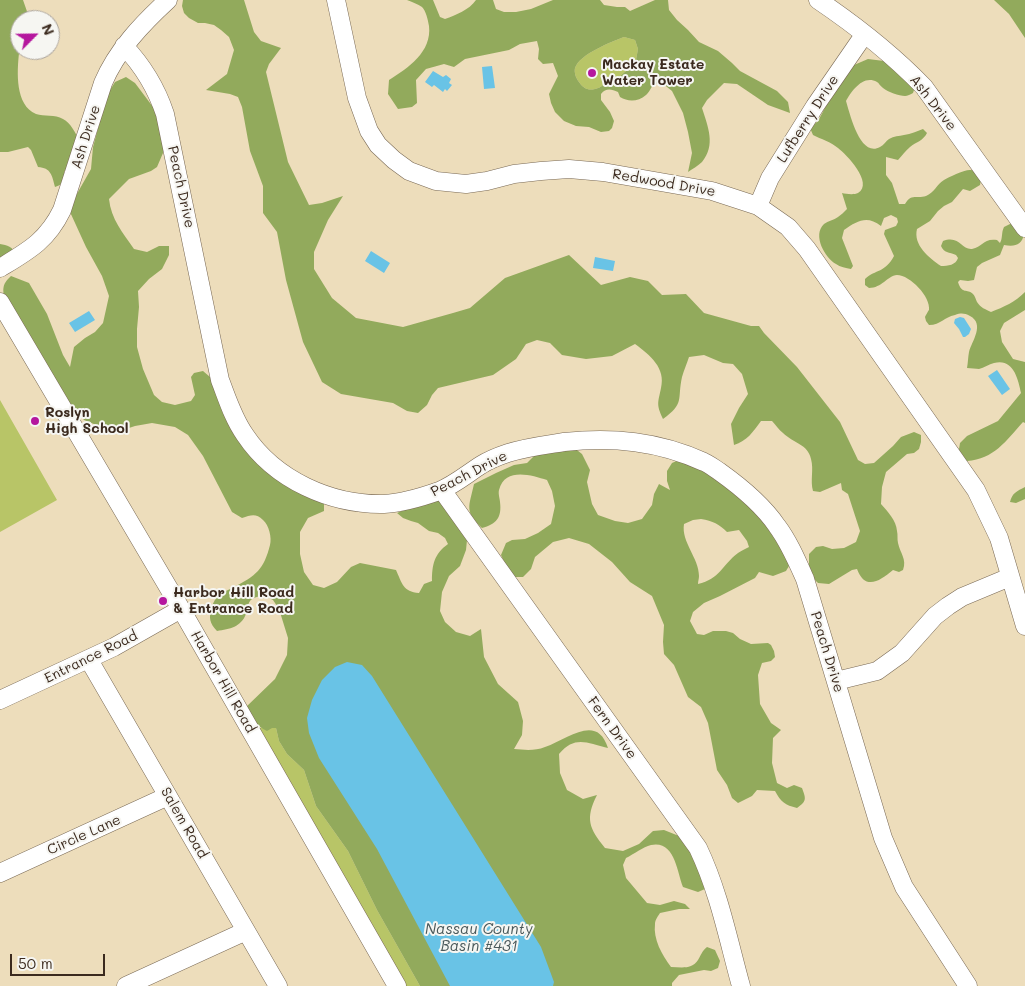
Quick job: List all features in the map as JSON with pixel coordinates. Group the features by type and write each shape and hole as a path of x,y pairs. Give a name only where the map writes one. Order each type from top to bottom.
{"street":[{"name":"Ash Drive","path":"0,268 32,248 51,229 57,220 62,210 103,83 124,46 168,0"},
{"name":"Redwood Drive","path":"336,0 357,98 366,126 378,145 394,160 410,171 436,182 466,184 487,182 514,174 569,169 586,170 712,191 758,206 788,228 807,249 976,490 999,538 1025,626"},
{"name":"Ash Drive","path":"818,0 864,34 924,87 1025,228"},
{"name":"Lufberry Drive","path":"758,206 770,178 815,106 864,34"},
{"name":"Peach Drive","path":"124,46 144,69 154,85 165,114 220,380 231,410 245,435 260,454 281,472 306,488 332,497 365,504 386,504 409,500 442,490 480,466 507,453 534,446 609,439 641,442 677,451 706,462 733,481 757,502 788,540 805,579 883,838 904,887 968,986"},
{"name":"Harbor Hill Road","path":"0,302 181,609 397,986"},
{"name":"Fern Drive","path":"442,490 698,848 709,871 741,986"},
{"path":"836,681 876,670 902,653 935,616 948,606 962,597 1010,577"},
{"name":"Entrance Road","path":"0,700 89,660 134,637 181,609"},
{"name":"Salem Road","path":"89,660 278,986"},
{"name":"Circle Lane","path":"0,873 168,796"},
{"path":"126,986 246,931"}],"green space":[{"path":"0,0 23,0 26,10 10,10 10,60 19,60 18,78 21,96 29,110 36,114 60,117 66,121 73,128 80,141 64,172 64,178 60,185 55,187 50,173 46,169 38,167 28,147 0,152"},
{"path":"183,0 244,0 254,32 261,41 281,48 269,64 266,72 288,162 309,205 343,196 328,220 314,252 314,269 332,298 356,318 403,327 470,308 505,278 569,255 601,285 630,277 648,281 662,295 686,294 704,313 751,326 759,326 797,367 840,422 858,460 865,464 874,463 901,437 914,432 921,435 919,449 914,453 907,454 886,472 882,487 881,504 895,523 898,543 904,559 903,570 899,572 893,570 883,578 873,582 864,580 857,569 829,584 818,583 811,576 809,554 816,547 844,548 856,542 860,531 848,494 842,490 841,483 820,492 813,491 812,463 807,450 782,432 772,421 761,421 746,439 734,445 731,424 748,394 742,374 733,364 723,363 704,355 689,357 682,377 679,401 675,409 663,419 658,404 662,381 659,368 651,357 635,344 612,356 586,359 562,355 550,343 537,340 526,344 516,359 493,375 438,388 427,405 418,413 407,411 393,403 341,394 322,382 303,342 286,280 277,232 263,213 263,186 250,151 242,107 238,97 206,90 227,74 234,50 229,37 214,25 198,23 189,18 184,13"},
{"path":"407,0 433,0 440,17 445,19 458,14 476,0 493,0 496,9 504,12 516,12 531,9 553,0 600,0 604,5 625,7 630,11 655,0 668,0 669,10 699,42 718,51 740,71 777,91 788,102 790,113 768,105 737,84 724,83 707,100 702,108 710,136 709,149 702,162 688,172 692,153 688,132 683,113 672,91 662,83 654,84 648,93 640,99 626,100 620,97 618,92 607,90 601,94 601,100 614,121 612,128 609,131 601,132 589,127 576,126 564,121 555,112 549,94 558,76 553,63 543,64 538,59 539,49 537,41 520,44 509,50 465,59 454,67 444,64 426,69 416,80 417,103 412,107 398,109 388,94 389,80 417,58 427,44 429,35 425,11 422,7","holes":["624,37 635,40 638,49 635,65 617,78 598,88 592,90 581,84 576,77 575,68 589,53"]},
{"path":"994,0 1025,0 1025,38 1009,14"},
{"path":"624,37 635,40 638,49 635,65 617,78 598,88 590,90 584,87 575,74 575,68 578,63 596,49"},
{"path":"868,59 884,61 893,66 905,77 914,90 913,93 903,96 888,91 878,82 872,80 867,80 858,85 846,101 853,124 862,141 873,149 880,147 889,139 895,137 923,129 927,133 898,160 886,157 886,175 892,183 899,204 905,204 912,197 929,195 944,180 968,170 978,173 981,180 980,185 970,191 963,189 952,202 944,206 930,221 917,229 917,240 923,250 941,266 949,265 954,264 958,258 956,255 944,250 941,246 943,241 957,241 968,249 979,246 989,240 997,240 1000,243 1004,227 1012,223 1024,234 1020,243 1011,246 1004,245 1000,255 977,267 974,280 960,280 958,282 961,289 973,294 980,306 991,312 1009,304 1025,292 1025,310 1004,323 1000,331 1002,342 1013,359 1025,362 1025,423 1023,422 999,448 985,457 976,460 967,461 958,455 960,443 967,436 998,421 1021,393 1014,370 1006,363 1000,362 979,369 967,368 969,352 975,338 977,323 968,315 961,314 951,316 937,324 929,325 925,317 929,310 927,299 919,288 908,279 897,275 874,287 869,288 865,285 865,279 884,268 894,256 884,234 885,230 896,226 897,218 891,215 884,218 881,226 871,221 862,220 844,230 842,238 853,266 851,269 839,266 832,261 821,246 819,234 824,224 836,218 847,209 842,193 858,193 863,183 857,169 847,156 832,144 813,135 810,128 818,121 834,91 854,65"},
{"path":"126,77 135,83 156,111 163,137 163,153 157,167 129,179 109,199 115,219 134,249 147,252 159,246 169,246 169,255 162,269 138,291 137,347 143,369 154,395 162,402 175,405 191,401 195,395 191,377 194,373 203,371 210,377 219,392 231,418 321,499 324,504 324,511 308,518 300,532 300,554 304,572 313,585 324,588 337,582 351,567 360,563 396,570 406,589 419,593 424,584 432,581 435,560 448,544 445,538 438,533 429,531 418,523 403,518 397,513 427,500 437,499 445,502 463,529 467,540 466,550 460,566 449,576 442,592 440,611 445,622 456,632 470,636 481,629 484,657 498,684 518,702 523,721 522,735 514,749 530,750 541,748 581,731 589,730 597,732 603,738 608,748 576,742 570,744 559,754 560,773 567,790 583,799 597,795 591,811 590,823 595,835 605,848 623,851 639,844 653,831 664,830 679,836 695,851 705,889 698,892 683,887 674,858 665,847 651,845 626,858 623,865 626,878 647,903 660,905 674,901 685,904 690,909 660,913 656,921 655,935 661,952 671,967 693,965 707,947 715,950 720,961 718,968 711,971 704,970 679,975 672,983 672,986 420,986 377,910 348,851 316,806 304,770 287,754 279,741 276,728 267,731 244,711 275,679 287,655 288,638 279,609 273,600 263,595 250,601 244,618 238,625 217,631 211,623 211,611 217,598 248,579 262,566 271,542 267,525 258,516 251,515 242,518 232,512 203,456 188,435 175,427 152,423 123,430 106,429 84,420 69,402 5,302 4,288 11,276 29,283 47,314 63,355 70,367 74,347 95,332 103,323 109,296 102,276 70,212 74,199 91,169 93,147 107,95 115,82"},
{"path":"0,244 10,247 16,254 0,267"},
{"path":"0,400 57,500 0,532"},
{"path":"573,447 582,454 590,470 587,482 592,504 598,515 628,523 642,519 652,505 654,494 659,484 670,490 667,481 667,471 672,463 681,459 693,461 744,496 784,550 789,566 786,571 773,576 759,572 755,578 704,603 693,612 690,621 697,634 704,635 713,631 726,631 751,644 768,643 771,645 775,657 771,661 762,663 758,675 760,704 771,723 781,730 773,738 772,763 777,783 787,788 794,785 802,788 805,797 804,801 797,808 784,803 775,791 757,790 752,796 738,803 732,798 727,785 717,770 708,723 701,707 688,697 674,665 664,654 664,625 652,596 630,582 612,562 589,544 569,538 553,542 535,557 531,569 523,577 514,577 507,568 501,555 506,543 512,540 525,539 551,524 555,506 552,491 547,480 541,478 519,474 507,478 499,490 500,512 497,520 482,528 472,517 469,508 474,484 514,465 527,463 545,449","holes":["693,520 705,520 716,523 727,532 739,530 749,547 738,553 711,579 698,584 698,569 687,544 684,524"]},
{"path":"1025,487 1025,499 1016,503 1010,502 1017,491"},
{"path":"248,705 245,708 260,728 276,728 279,741 287,754 304,770 316,806 348,851 377,910 420,986 397,986 240,710"}],"water":[{"path":"492,66 495,88 484,89 482,67"},
{"path":"433,71 443,77 446,75 451,79 449,83 452,85 447,91 445,89 443,92 434,85 432,87 425,82"},
{"path":"371,251 390,263 384,273 365,261"},
{"path":"595,257 615,261 613,271 593,268"},
{"path":"89,311 95,320 75,332 69,323"},
{"path":"964,318 971,329 965,337 963,337 954,323 955,319"},
{"path":"997,370 1010,389 1002,395 988,376"},
{"name":"Nassau County Basin #431","path":"347,662 362,665 372,676 541,947 554,982 553,986 450,986 377,849 319,758 309,733 307,718 312,700 322,680 335,667"}],"place":[{"name":"Mackay Estate Water Tower","path":"592,73"},
{"name":"Roslyn High School","path":"35,421"},
{"name":"Harbor Hill Road & Entrance Road","path":"163,601"}]}
